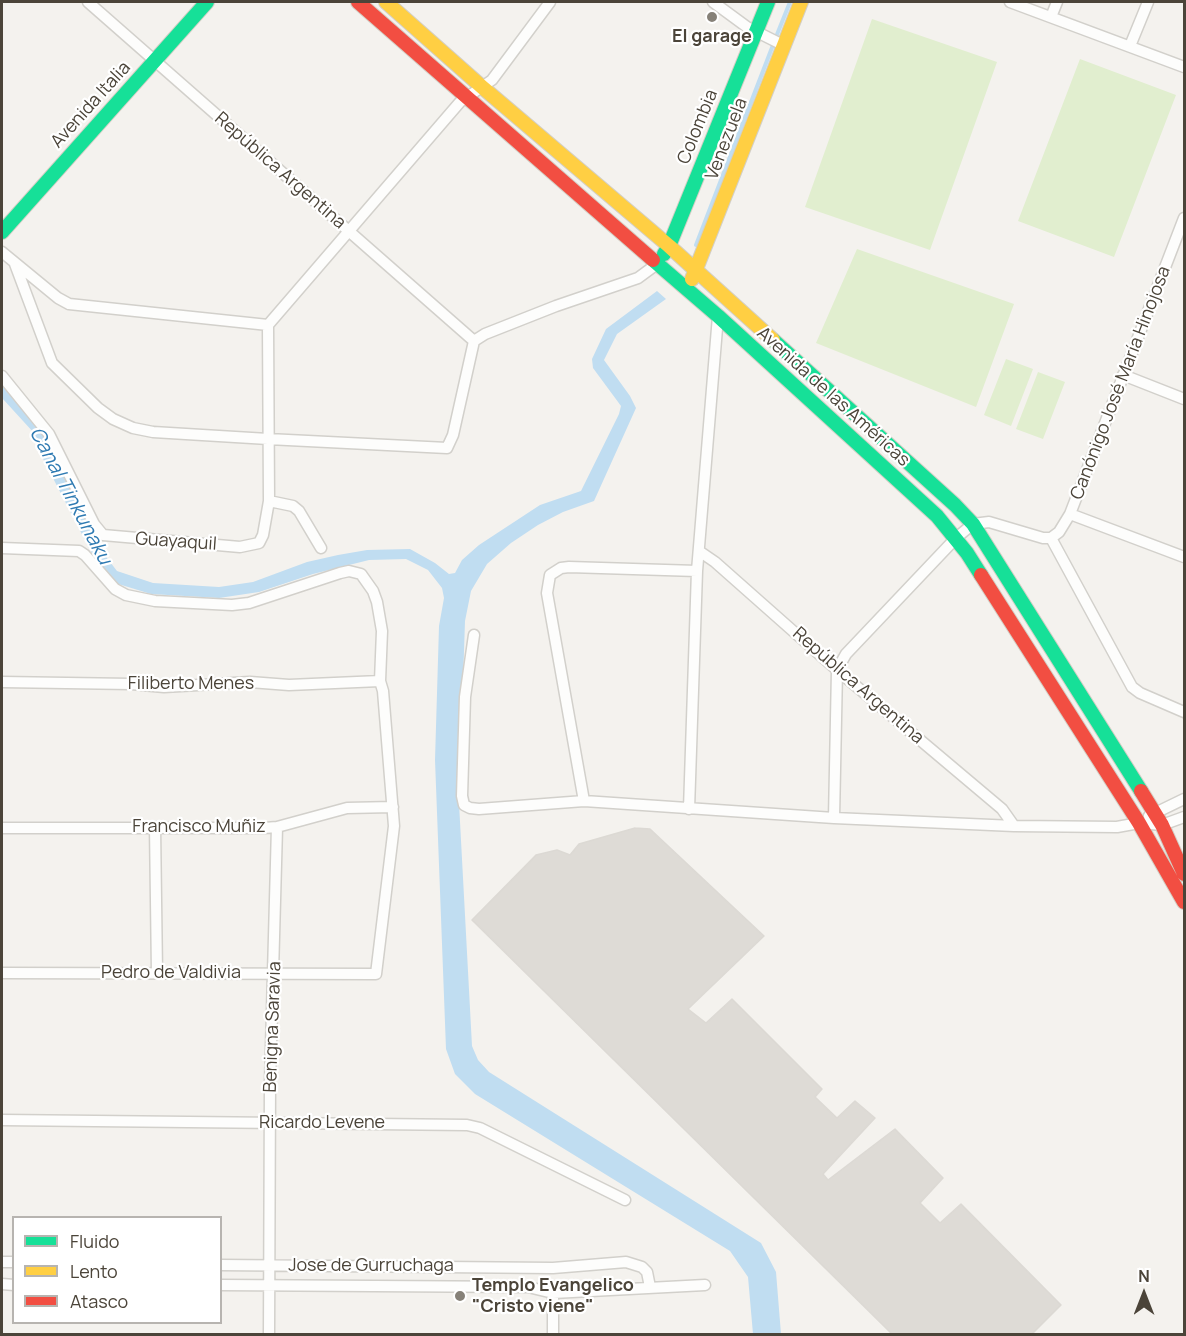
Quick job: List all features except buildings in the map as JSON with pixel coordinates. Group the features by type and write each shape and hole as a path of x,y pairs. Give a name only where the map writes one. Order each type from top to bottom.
{"main road":[{"name":"Avenida Italia","path":"2,232 207,2"},
{"name":"Avenida de las Américas","path":"358,2 717,316 937,516 967,553 1139,823 1185,902"},
{"name":"Avenida de las Américas","path":"386,2 669,246 973,524 1158,819 1185,874"},
{"name":"Colombia","path":"657,264 669,246 768,2"},
{"name":"Venezuela","path":"688,291 801,2"}],"street":[{"name":"República Argentina","path":"88,2 474,340"},
{"path":"321,548 300,511 294,506 269,501 268,325 348,230 467,96 492,80 550,2"},
{"path":"713,2 756,33 783,45"},
{"path":"1010,2 1185,67"},
{"path":"1051,17 1057,2"},
{"path":"1130,46 1148,2"},
{"name":"Canónigo José María Hinojosa","path":"1051,538 1059,532 1070,514 1123,375 1180,241 1185,218"},
{"path":"2,252 58,298 69,304 268,325"},
{"path":"15,264 52,363 98,408 113,419 133,428 153,432 268,440 447,448 453,435 474,340 556,306 638,278 657,264"},
{"path":"689,809 697,571 717,316"},
{"path":"1123,375 1185,399"},
{"name":"Guayaquil","path":"2,376 49,434 94,524 103,535 240,547 259,543 263,535 269,501"},
{"path":"1070,514 1185,557"},
{"path":"834,818 837,670 846,654 956,538 973,524 989,522 1042,538 1051,538 1132,687 1140,693 1185,712"},
{"path":"2,548 79,551 115,589 132,597 155,601 232,605 249,603 340,573 349,571 360,574 372,591 380,616 382,647 380,681 383,691 393,807"},
{"name":"República Argentina","path":"699,551 715,562 837,670 1002,809 1014,826"},
{"path":"584,801 547,593 550,575 561,568 569,567 697,571"},
{"path":"474,635 465,697 462,796 464,805 479,809 584,801 834,818 1014,826 1117,827 1158,819 1185,817"},
{"name":"Filiberto Menes","path":"2,682 131,684 164,687 250,682 289,685 380,681"},
{"path":"1158,819 1185,799"},
{"name":"Francisco Muñiz","path":"2,828 277,827 358,806 393,807"},
{"name":"Pedro de Valdivia","path":"2,973 376,974 394,834 393,807"},
{"path":"155,827 157,973"},
{"name":"Benigna Saravia","path":"269,1335 270,1083 277,827"},
{"name":"Ricardo Levene","path":"2,1120 467,1125 480,1128 625,1200"},
{"name":"Jose de Gurruchaga","path":"222,1265 553,1268 626,1262 642,1267 647,1272 651,1287"},
{"name":"Jose de Gurruchaga","path":"222,1286 528,1287 553,1293 705,1285"},
{"path":"553,1293 553,1335"}],"green space":[{"path":"872,19 997,62 930,250 805,207"},
{"path":"1080,59 1176,95 1114,257 1018,221"},
{"path":"857,249 1014,304 976,407 816,343"},
{"path":"1006,359 1033,369 1011,426 984,415"},
{"path":"1038,372 1065,382 1043,439 1016,429"}],"water":[{"name":"Canal Tinkunaku","path":"657,291 666,299 617,334 604,360 636,408 594,501 563,512 511,543 487,564 471,591 465,621 459,803 472,1046 478,1060 489,1072 761,1243 776,1272 781,1334 753,1334 748,1277 730,1251 475,1094 455,1074 446,1049 435,760 439,626 444,598 442,588 428,570 406,559 369,560 313,574 259,592 219,598 151,594 115,583 100,568 90,550 37,447 34,433 2,398 2,385 42,430 107,558 117,571 153,583 219,587 253,582 307,562 338,555 367,550 410,549 449,574 455,573 462,560 479,545 540,505 581,491 621,406 593,368 592,359 606,329"}],"waterway":[{"path":"776,37 790,2"},
{"path":"696,245 773,45"}],"traffic: fast":[{"path":"2,232 207,2"},
{"path":"664,254 768,2"},
{"path":"653,260 718,316 937,516 967,553 981,575"},
{"path":"773,340 973,524 1141,791"}],"traffic: slow":[{"path":"386,2 669,246 773,340"},
{"path":"692,279 801,2"}],"traffic: jam":[{"path":"358,2 653,260"},
{"path":"981,575 1139,823 1184,902"},
{"path":"1141,791 1162,825 1184,874"}],"place":[{"name":"El garage","path":"712,17"},
{"name":"Templo Evangelico \"Cristo viene\"","path":"460,1296"}]}
